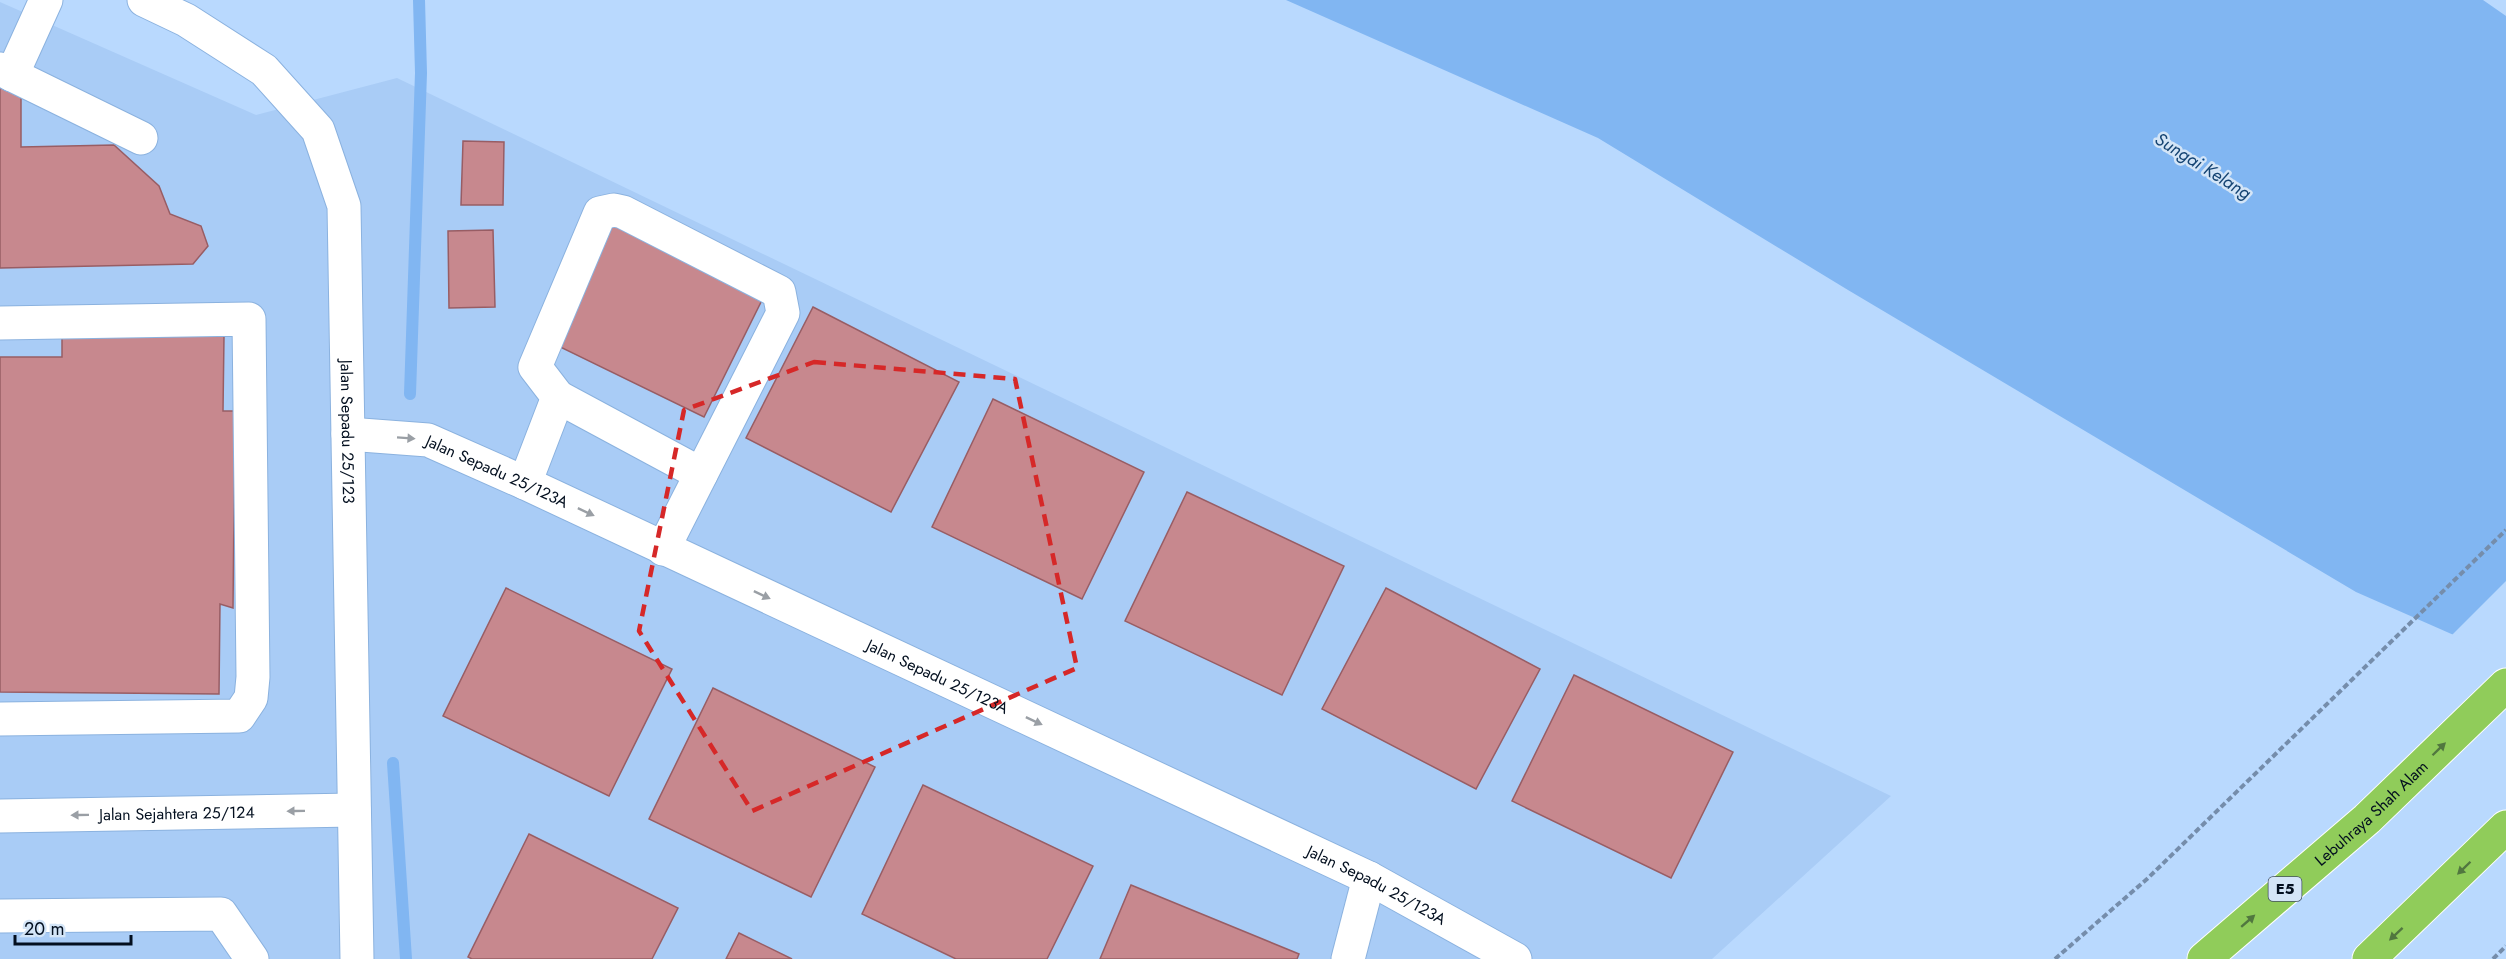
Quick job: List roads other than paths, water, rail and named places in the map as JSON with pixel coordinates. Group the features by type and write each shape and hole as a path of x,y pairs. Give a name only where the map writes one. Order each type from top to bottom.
{"highway":[{"name":"Lebuhraya Shah Alam","path":"2204,959 2367,819 2506,685"},
{"path":"2369,959 2506,828"}],"street":[{"path":"46,0 6,72 141,138"},
{"name":"Jalan Sepadu 25/123","path":"144,0 186,20 264,70 318,130 344,206 357,959"},
{"path":"663,549 783,313 778,292 623,212 614,210 600,213 535,367 558,397 701,474"},
{"path":"0,322 249,319 253,677 251,698 238,716 0,719"},
{"path":"525,483 558,397"},
{"name":"Jalan Sepadu 25/123A","path":"348,434 428,440 525,483 1369,878 1515,959"},
{"name":"Jalan Sejahtera 25/124","path":"0,816 354,810"},
{"path":"1348,959 1369,878"},
{"path":"0,916 221,914 252,959"}],"water":[{"name":"Sungai Kelang","path":"1286,0 2483,0 2506,16 2506,658 2356,592 1848,290 1598,138"}],"waterway":[{"path":"410,394 421,73 419,0"},
{"path":"393,763 406,959"}]}
